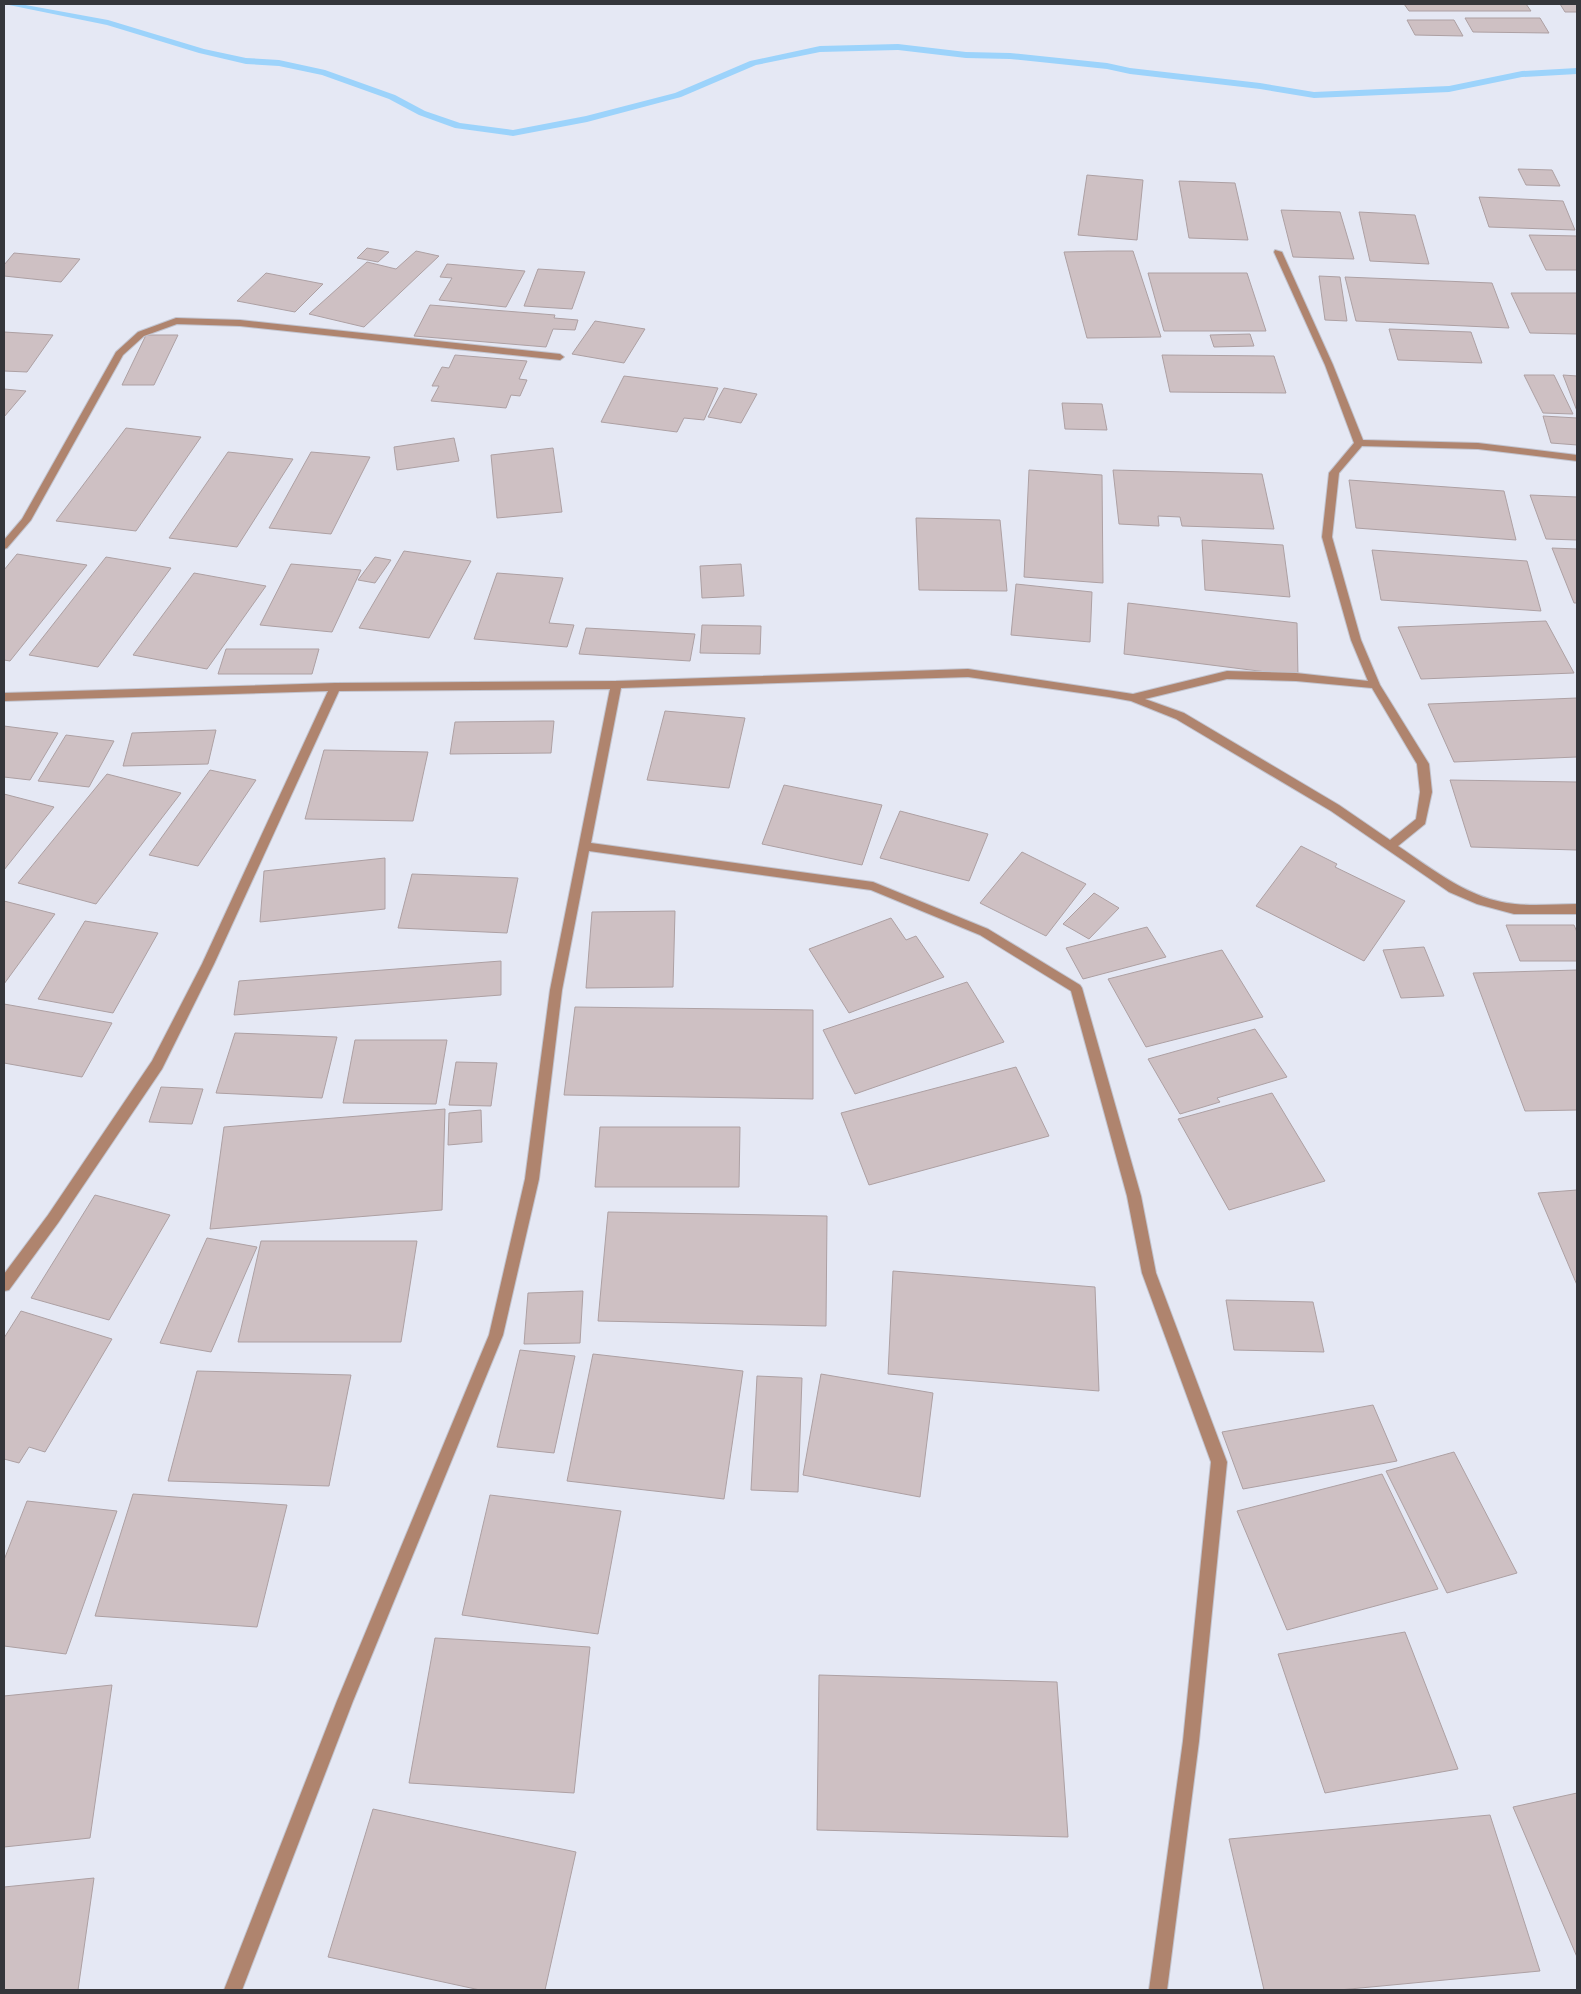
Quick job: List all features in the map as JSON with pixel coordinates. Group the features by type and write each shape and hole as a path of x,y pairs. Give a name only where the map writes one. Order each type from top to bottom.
{"street":[{"path":"1278,252 1329,365 1359,444"},
{"path":"4,546 26,520 119,354 141,334 158,326 176,321 240,323 560,357"},
{"path":"1359,444 1478,446 1577,458"},
{"path":"1359,444 1334,473 1327,537 1356,640 1375,686 1423,764 1426,792 1421,821 1391,845"},
{"path":"4,697 335,687 616,686 968,673 1133,698 1180,716 1335,808 1452,889 1481,901 1514,908 1577,909"},
{"path":"1133,698 1227,675 1296,677 1375,686"},
{"path":"233,1990 345,1701 496,1334 532,1179 556,990 616,686"},
{"path":"4,1285 53,1219 157,1065 208,964 335,687"},
{"path":"584,846 873,886 984,932 1076,988 1134,1196 1149,1273 1219,1462 1192,1741 1158,1990"}],"building":[{"path":"1404,4 1526,4 1531,11 1409,11"},
{"path":"1560,4 1577,4 1577,12 1565,12"},
{"path":"1465,18 1540,18 1549,33 1473,32"},
{"path":"1407,20 1454,20 1463,36 1415,35"},
{"path":"1518,169 1552,170 1560,186 1526,185"},
{"path":"1087,175 1143,180 1137,240 1078,235"},
{"path":"1179,181 1235,183 1248,240 1189,238"},
{"path":"1479,197 1563,201 1575,230 1489,227"},
{"path":"1281,210 1340,212 1354,259 1293,257"},
{"path":"1359,212 1415,215 1429,264 1370,261"},
{"path":"1529,235 1577,236 1577,270 1546,270"},
{"path":"367,248 389,252 378,262 357,258"},
{"path":"416,251 439,256 364,327 309,314 367,262 396,269"},
{"path":"1133,251 1161,337 1087,338 1064,252"},
{"path":"14,253 80,259 61,282 4,276 4,265"},
{"path":"447,264 525,271 506,307 439,300 452,278 440,277"},
{"path":"538,269 585,272 572,309 524,306"},
{"path":"266,273 323,284 295,312 237,301"},
{"path":"1148,273 1247,273 1266,331 1164,331"},
{"path":"1319,276 1340,277 1347,321 1325,320"},
{"path":"1345,277 1492,283 1509,328 1356,321"},
{"path":"1511,293 1577,293 1577,334 1530,333"},
{"path":"430,305 555,315 554,318 578,320 575,330 553,329 546,347 414,336"},
{"path":"595,321 645,329 624,363 572,354"},
{"path":"1389,329 1471,332 1482,363 1398,360"},
{"path":"4,332 53,335 27,372 4,371"},
{"path":"1250,334 1254,346 1214,347 1210,335"},
{"path":"146,335 178,335 154,385 122,385"},
{"path":"455,355 527,361 519,379 527,380 520,396 511,395 506,408 431,401 439,386 432,386 442,367 449,368"},
{"path":"1162,355 1274,356 1286,393 1170,392"},
{"path":"1524,375 1554,375 1573,414 1543,413"},
{"path":"1563,375 1577,376 1577,411"},
{"path":"624,376 718,388 704,420 684,418 677,432 601,422"},
{"path":"724,388 757,394 741,423 708,417"},
{"path":"4,389 26,391 4,417"},
{"path":"1062,403 1102,404 1107,430 1065,429"},
{"path":"1543,416 1577,418 1577,445 1551,443"},
{"path":"126,428 201,437 136,531 56,521"},
{"path":"454,438 459,461 397,470 394,447"},
{"path":"553,448 562,512 497,518 491,455"},
{"path":"228,452 293,459 237,547 169,538"},
{"path":"311,452 370,457 331,534 269,528"},
{"path":"1029,470 1102,475 1103,583 1024,577"},
{"path":"1113,470 1262,474 1274,529 1182,526 1180,517 1158,516 1159,526 1119,524"},
{"path":"1349,480 1504,491 1516,540 1356,528"},
{"path":"1530,495 1577,497 1577,540 1546,539"},
{"path":"916,518 1000,520 1007,591 919,590"},
{"path":"1202,540 1283,545 1290,597 1205,590"},
{"path":"1552,548 1577,549 1577,603 1574,603"},
{"path":"1372,550 1527,561 1541,611 1381,600"},
{"path":"404,551 471,561 429,638 359,628"},
{"path":"17,554 87,565 10,661 4,660 4,570"},
{"path":"106,557 171,568 98,667 29,655"},
{"path":"375,557 391,560 375,583 358,580"},
{"path":"291,564 361,570 332,632 260,625"},
{"path":"741,564 744,596 702,598 700,566"},
{"path":"194,573 266,586 207,669 133,655"},
{"path":"497,573 563,578 549,623 574,625 567,647 474,639"},
{"path":"1016,584 1092,592 1090,642 1011,635"},
{"path":"1128,603 1297,623 1298,676 1124,654"},
{"path":"1546,621 1574,673 1421,679 1398,627"},
{"path":"702,625 761,626 760,654 700,653"},
{"path":"586,628 695,634 690,661 579,654"},
{"path":"226,649 319,649 312,674 218,674"},
{"path":"1577,698 1577,757 1454,762 1428,704"},
{"path":"665,711 745,718 729,788 647,780"},
{"path":"554,721 551,753 450,754 455,722"},
{"path":"4,726 58,733 30,780 4,777"},
{"path":"216,730 208,764 123,766 132,733"},
{"path":"66,735 114,741 89,787 38,781"},
{"path":"324,750 428,752 413,821 305,819"},
{"path":"210,770 256,780 198,866 149,855"},
{"path":"107,774 181,793 96,904 18,883"},
{"path":"1450,780 1577,782 1577,850 1471,847"},
{"path":"784,785 882,805 862,865 762,844"},
{"path":"4,794 54,807 4,870"},
{"path":"900,811 988,834 969,881 880,858"},
{"path":"1301,846 1337,864 1335,867 1405,901 1364,961 1256,906"},
{"path":"1022,852 1086,884 1046,936 980,903"},
{"path":"385,858 385,909 260,922 264,871"},
{"path":"412,874 518,878 507,933 398,928"},
{"path":"1094,893 1119,908 1089,939 1063,924"},
{"path":"4,901 55,914 4,984"},
{"path":"675,911 673,987 586,988 592,912"},
{"path":"891,918 906,940 916,936 944,977 849,1013 809,949"},
{"path":"85,921 158,933 113,1013 38,999"},
{"path":"1506,925 1574,925 1577,932 1577,961 1520,961"},
{"path":"1147,927 1166,957 1083,979 1066,948"},
{"path":"1424,947 1444,996 1401,998 1383,950"},
{"path":"1222,950 1263,1017 1146,1047 1108,979"},
{"path":"501,961 501,995 234,1015 239,981"},
{"path":"1577,970 1577,1110 1525,1111 1473,973"},
{"path":"967,982 1004,1042 855,1094 823,1030"},
{"path":"4,1004 112,1023 82,1077 4,1063"},
{"path":"575,1007 813,1010 813,1099 564,1095"},
{"path":"1255,1029 1287,1077 1217,1098 1220,1102 1180,1114 1148,1059"},
{"path":"235,1033 337,1037 322,1098 216,1093"},
{"path":"355,1040 447,1040 436,1104 343,1103"},
{"path":"456,1062 497,1063 491,1106 449,1105"},
{"path":"1016,1067 1049,1136 869,1185 841,1113"},
{"path":"161,1087 203,1089 192,1124 149,1122"},
{"path":"1272,1093 1325,1181 1229,1210 1178,1119"},
{"path":"445,1109 442,1210 210,1229 224,1127"},
{"path":"481,1110 482,1142 448,1145 449,1113"},
{"path":"600,1127 740,1127 739,1187 595,1187"},
{"path":"1577,1190 1577,1285 1538,1193"},
{"path":"95,1195 170,1215 109,1320 31,1298"},
{"path":"608,1212 827,1216 826,1326 598,1321"},
{"path":"207,1238 257,1247 211,1352 160,1343"},
{"path":"261,1241 417,1241 401,1342 238,1342"},
{"path":"893,1271 1095,1287 1099,1391 888,1374"},
{"path":"583,1291 580,1343 524,1344 528,1293"},
{"path":"1226,1300 1313,1302 1324,1352 1234,1350"},
{"path":"21,1311 112,1339 45,1452 29,1447 19,1463 4,1459 4,1338"},
{"path":"520,1350 575,1356 554,1453 497,1447"},
{"path":"593,1354 743,1371 724,1499 567,1481"},
{"path":"197,1371 351,1375 329,1486 168,1481"},
{"path":"821,1374 933,1393 920,1497 803,1475"},
{"path":"757,1376 802,1378 798,1492 751,1490"},
{"path":"1373,1405 1397,1461 1243,1489 1222,1432"},
{"path":"1454,1452 1517,1573 1447,1593 1386,1471"},
{"path":"1382,1474 1438,1589 1287,1630 1237,1511"},
{"path":"133,1494 287,1505 257,1627 95,1616"},
{"path":"490,1495 621,1511 598,1634 462,1615"},
{"path":"27,1501 117,1511 66,1654 4,1646 4,1560"},
{"path":"1405,1632 1458,1769 1325,1793 1278,1654"},
{"path":"435,1638 590,1647 574,1793 409,1783"},
{"path":"819,1675 1057,1682 1068,1837 817,1830"},
{"path":"112,1685 90,1838 4,1847 4,1696"},
{"path":"1577,1793 1577,1957 1513,1807"},
{"path":"373,1809 576,1852 545,1990 480,1990 328,1957"},
{"path":"1490,1815 1540,1971 1339,1990 1264,1990 1229,1839"},
{"path":"94,1878 78,1990 4,1990 4,1887"}],"waterway":[{"path":"8,4 108,23 202,51 246,61 279,63 325,73 392,97 422,113 458,126 513,133 587,119 678,95 753,63 820,49 898,47 966,55 1010,56 1107,66 1130,71 1260,86 1314,95 1449,89 1522,74 1577,71"}]}
